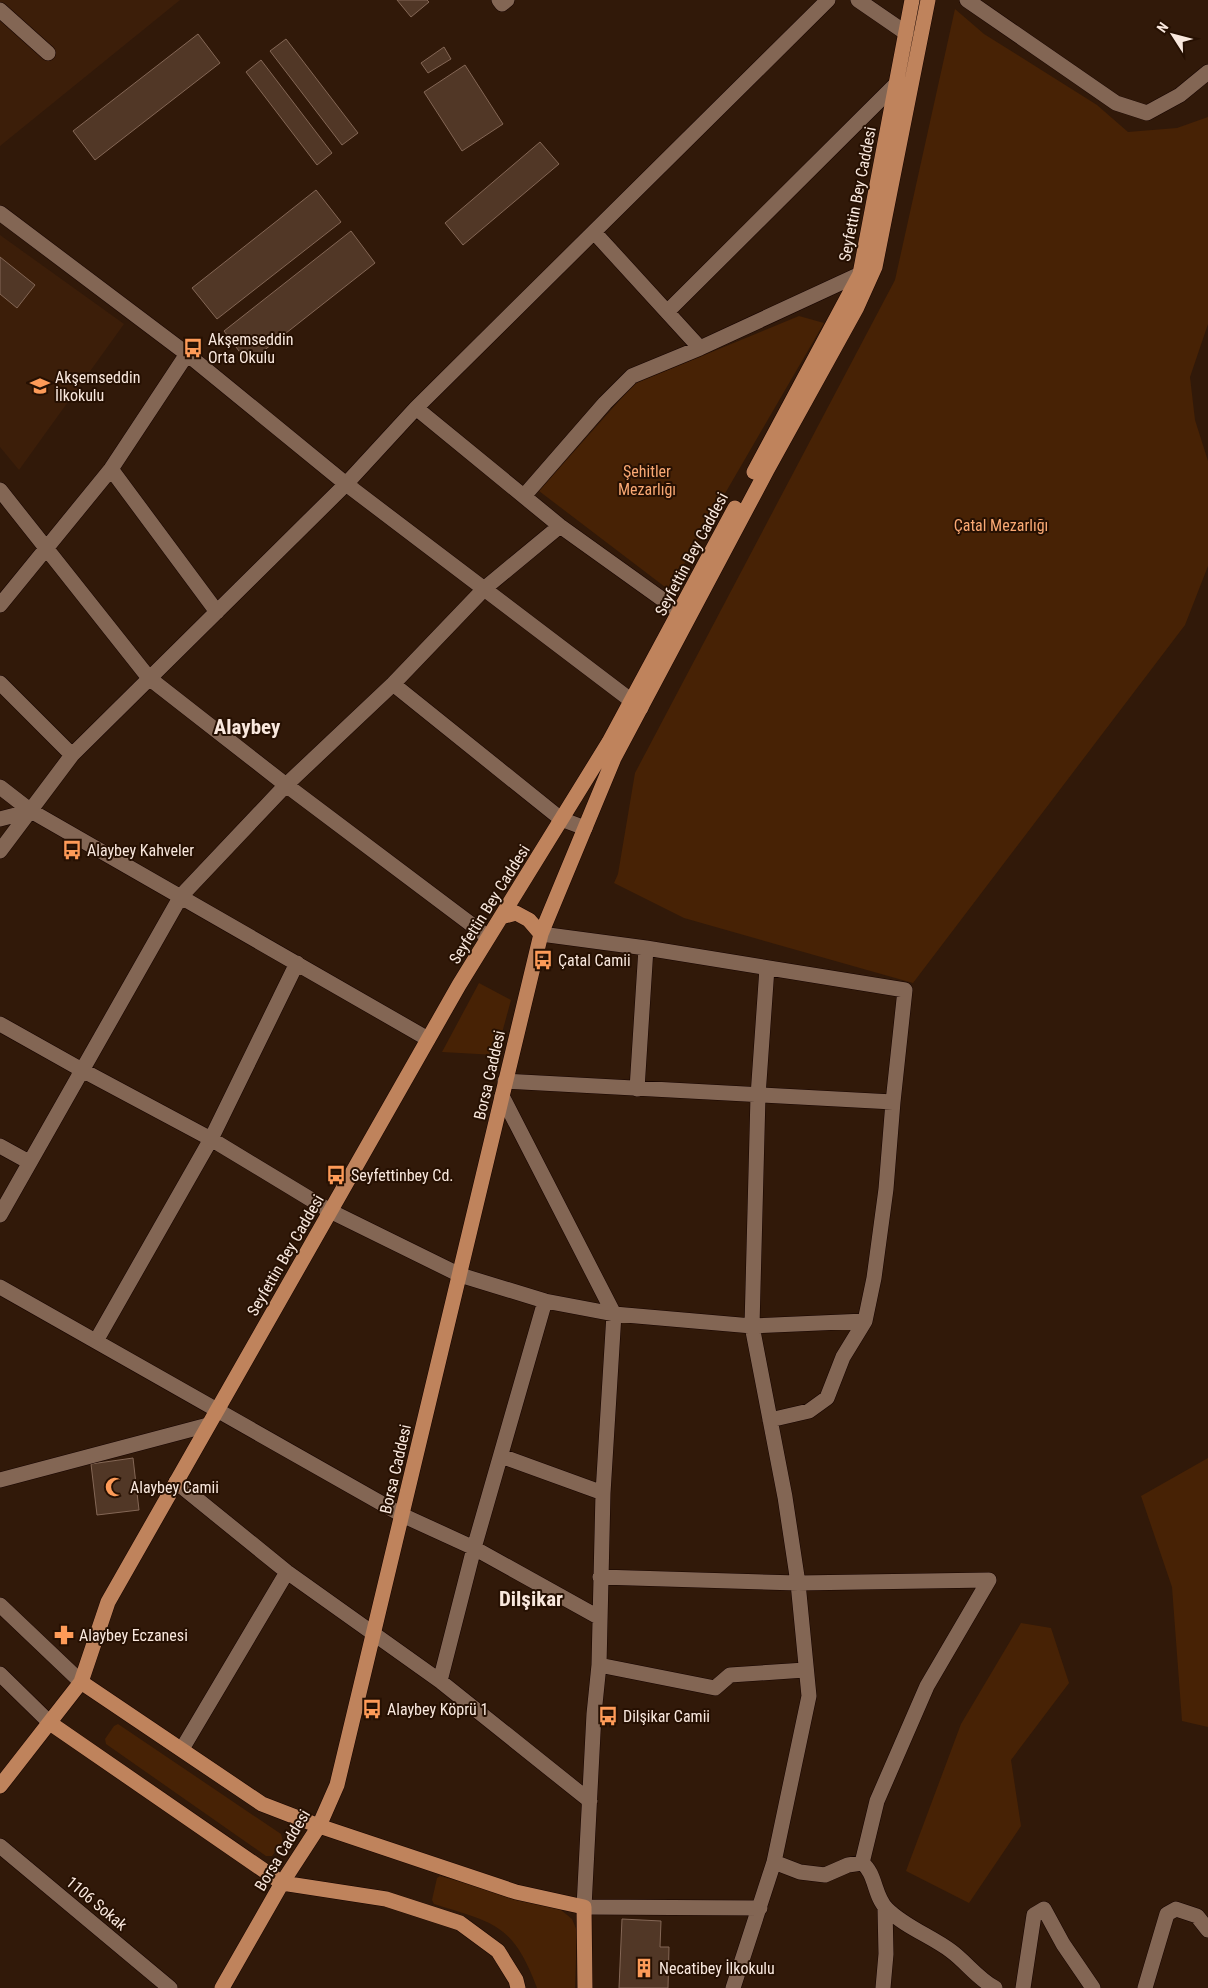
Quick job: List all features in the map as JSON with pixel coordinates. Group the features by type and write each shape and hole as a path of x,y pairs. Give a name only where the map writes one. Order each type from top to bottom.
{"main road":[{"name":"Seyfettin Bey Caddesi","path":"0,1786 81,1682 108,1602 428,1039 561,819 636,704 860,274 912,0"},
{"name":"Seyfettin Bey Caddesi","path":"684,615 857,307 875,267 928,0"},
{"path":"906,33 920,41"},
{"path":"860,274 875,267"},
{"name":"Seyfettin Bey Caddesi","path":"541,934 636,704"},
{"path":"501,917 516,913 530,920 541,934"},
{"name":"Borsa Caddesi","path":"222,1988 282,1883 319,1826 338,1785 541,934"},
{"path":"81,1682 262,1804 319,1826 516,1892 584,1907 586,1988"},
{"path":"50,1723 282,1883 386,1899 460,1923 498,1951 515,1985"}],"street":[{"path":"499,0 502,4 506,0"},
{"path":"0,851 72,755 346,484 416,408 828,0"},
{"path":"858,0 906,33"},
{"path":"967,0 1116,103 1147,113 1180,95 1208,72"},
{"path":"0,10 48,54"},
{"path":"667,312 896,84"},
{"path":"0,213 187,354 346,484 636,704"},
{"path":"594,232 700,348"},
{"path":"524,496 605,403 632,376 700,348 860,274"},
{"path":"0,605 111,469 187,354"},
{"path":"416,408 560,526 684,615"},
{"path":"111,469 217,612"},
{"path":"0,490 149,678 286,786 488,937"},
{"path":"0,1214 181,896 286,786 393,684 485,588 560,526"},
{"path":"0,683 72,755"},
{"path":"393,684 561,819 585,828"},
{"path":"0,787 31,811 428,1039"},
{"path":"0,819 31,811"},
{"path":"541,934 646,948 905,990 886,1189 866,1321 843,1357 827,1398 810,1411 770,1420"},
{"path":"637,1089 646,948"},
{"path":"96,1341 211,1139 297,963"},
{"path":"733,1988 774,1862 809,1696 798,1583 785,1497 752,1326 758,1096 767,968"},
{"path":"0,1024 211,1139 330,1211 460,1275 545,1301 614,1314 752,1326 866,1321"},
{"path":"505,1081 893,1102"},
{"path":"502,1096 614,1314 603,1493 599,1665 594,1714 584,1907 760,1908"},
{"path":"0,1146 29,1162"},
{"path":"0,1287 402,1515 474,1548 600,1618"},
{"path":"440,1681 474,1548 545,1301"},
{"path":"0,1480 208,1425"},
{"path":"501,1456 603,1493"},
{"path":"176,1482 287,1572 440,1681 590,1800"},
{"path":"182,1749 287,1572"},
{"path":"600,1577 798,1583 989,1580 927,1686 877,1801 862,1863"},
{"path":"0,1606 81,1682"},
{"path":"599,1665 715,1688 730,1674 805,1670"},
{"path":"0,1674 50,1723"},
{"name":"1106 Sokak","path":"0,1846 170,1988"},
{"path":"774,1862 800,1872 824,1875 848,1865 862,1863 867,1866 873,1884 886,1908 910,1926 950,1950 995,1988"},
{"path":"883,1988 886,1954 886,1908"},
{"path":"1023,1988 1034,1915 1044,1908 1063,1944 1093,1988"},
{"path":"1145,1988 1167,1914 1176,1909 1197,1916 1208,1930"}],"shaded area":[{"path":"0,0 180,0 0,146"},
{"name":"Akşemseddin İlkokulu","path":"0,235 124,324 19,470 0,447"}],"green space":[{"name":"Çatal Mezarlığı","path":"955,9 984,34 1097,105 1128,132 1177,128 1208,117 1208,324 1190,377 1195,420 1208,461 1208,566 1185,625 913,983 684,918 614,883 618,874 635,773 895,280"},
{"name":"Şehitler Mezarlığı","path":"799,316 824,323 669,590 539,491 634,384"},
{"path":"479,983 511,1000 496,1055 442,1052"},
{"path":"1208,1458 1208,1727 1182,1721 1172,1587 1141,1496"},
{"path":"1021,1623 1051,1628 1069,1683 1011,1760 1021,1826 969,1903 906,1871 961,1724"},
{"path":"118,1724 281,1834 283,1841 272,1856 266,1856 106,1744 105,1739 114,1726"},
{"path":"440,1876 561,1910 572,1919 577,1931 575,1988 537,1988 519,1951 510,1938 499,1929 472,1916 434,1904 432,1900 437,1878"}],"building":[{"path":"397,0 427,0 429,2 411,17"},
{"path":"198,34 220,63 95,160 73,131"},
{"path":"286,39 358,133 342,145 270,51"},
{"path":"444,47 451,59 428,73 421,63"},
{"path":"261,60 332,153 317,165 246,72"},
{"path":"465,65 503,124 462,151 424,92"},
{"path":"540,142 559,164 463,245 445,223"},
{"path":"316,190 341,222 217,319 192,288"},
{"path":"351,231 375,263 248,363 224,331"},
{"path":"0,257 35,285 17,308 0,294"},
{"name":"Alaybey Camii","path":"133,1458 139,1510 97,1515 91,1464"},
{"name":"Necatibey İlkokulu","path":"622,1919 661,1921 660,1947 669,1947 668,1988 619,1988"}],"place":[{"name":"Akşemseddin Orta Okulu","path":"193,348"},
{"name":"Akşemseddin İlkokulu","path":"40,386"},
{"name":"Alaybey Kahveler","path":"72,850"},
{"name":"Çatal Camii","path":"543,960"},
{"name":"Seyfettinbey Cd.","path":"336,1175"},
{"name":"Alaybey Camii","path":"115,1487"},
{"name":"Alaybey Eczanesi","path":"64,1635"},
{"name":"Alaybey Köprü 1","path":"372,1709"},
{"name":"Dilşikar Camii","path":"608,1716"},
{"name":"Necatibey İlkokulu","path":"644,1968"}],"district":[{"name":"Alaybey","path":"247,727"},
{"name":"Dilşikar","path":"531,1599"}]}
